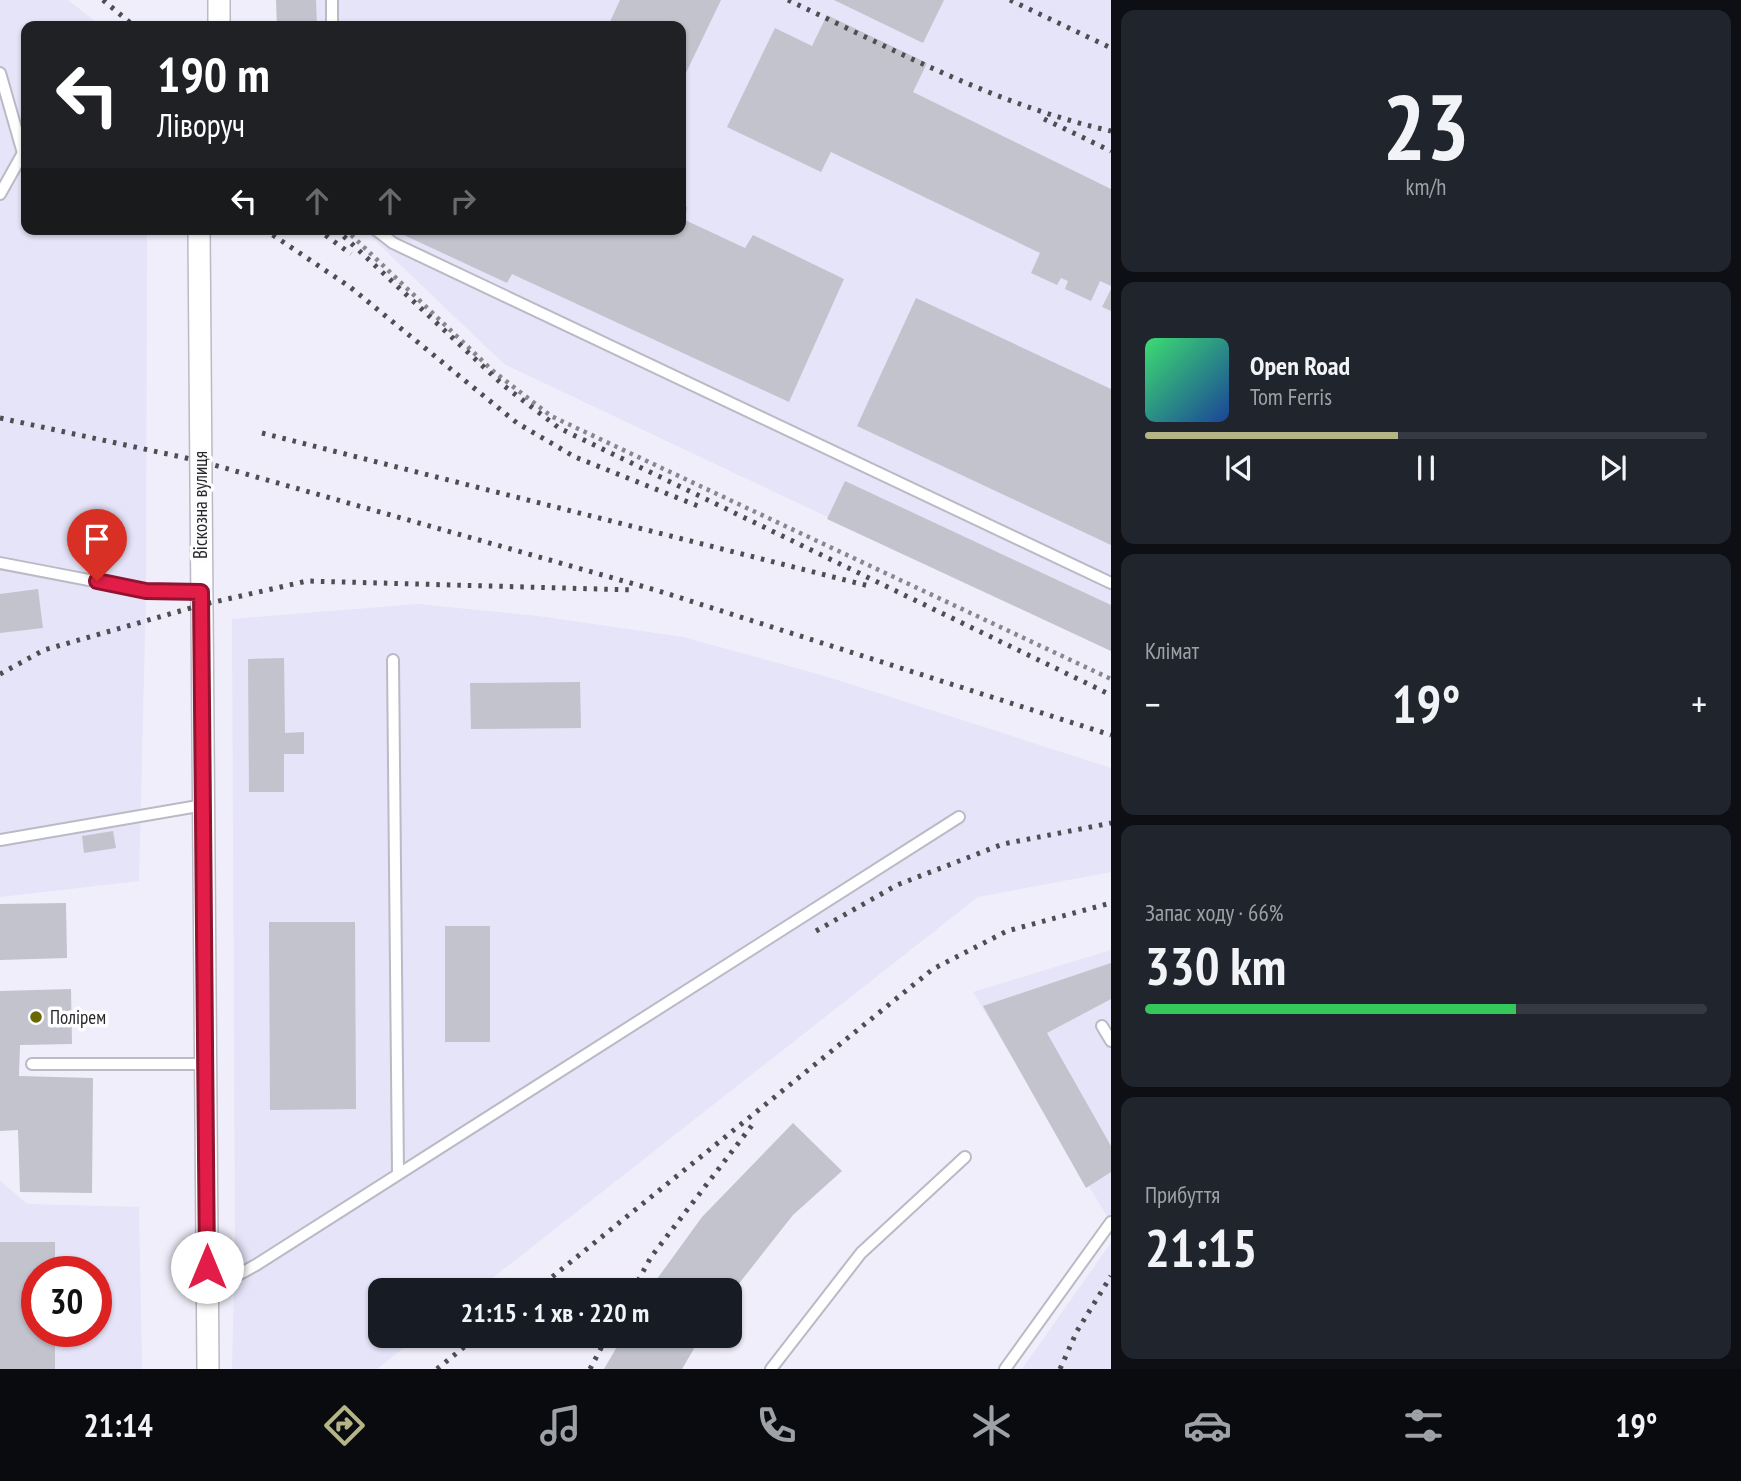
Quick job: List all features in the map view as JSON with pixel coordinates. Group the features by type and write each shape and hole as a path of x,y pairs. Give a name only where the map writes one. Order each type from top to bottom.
{"street":[{"path":"219,0 219,21"},
{"name":"Віскозна вулиця","path":"199,235 208,1369"}],"lane":[{"path":"332,0 332,21"},
{"path":"0,73 21,143"},
{"path":"0,194 21,158"},
{"path":"382,235 393,243 1111,583"},
{"path":"0,562 146,591 201,592"},
{"path":"393,660 398,1173"},
{"path":"0,840 204,805"},
{"path":"207,1292 256,1265 958,817"},
{"path":"1102,1026 1111,1041"},
{"path":"32,1064 206,1064"},
{"path":"771,1369 861,1253 965,1157"},
{"path":"1005,1369 1111,1222"}],"path":[{"path":"351,235 494,371 551,416 1111,679"}],"shaded area":[{"path":"0,0 68,0 95,21 21,21 21,235 147,235 146,591 139,881 0,897"},
{"path":"276,0 1111,0 1111,651 504,364 369,235 686,235 686,21 277,21"},
{"path":"418,604 538,616 683,637 828,677 1111,768 1111,872 978,897 492,1278 368,1278 368,1348 404,1348 377,1369 232,1369 235,1246 232,619"},
{"path":"1111,950 1111,1223 973,992"},
{"path":"0,1181 27,1204 139,1207 142,1369 0,1369"},
{"path":"1111,1243 1111,1369 1022,1369"}],"building":[{"path":"276,0 316,0 317,21 277,21"},
{"path":"620,0 721,0 686,73 686,21 610,21"},
{"path":"834,0 944,0 923,43"},
{"path":"827,15 927,63 913,92 1111,189 1111,286 1100,281 1091,301 1065,289 1068,281 1061,278 1057,285 1031,273 1040,253 831,152 821,172 727,127 775,28 812,46"},
{"path":"686,220 745,248 753,235 844,279 789,402 512,274 507,283 404,235 686,235"},
{"path":"1111,289 1111,311 1102,307"},
{"path":"916,298 1111,389 1111,545 857,426"},
{"path":"845,481 1111,605 1111,651 827,519"},
{"path":"38,589 43,628 0,633 0,594"},
{"path":"284,658 285,733 304,732 304,754 284,754 284,792 249,792 248,659"},
{"path":"580,682 581,728 471,729 470,683"},
{"path":"113,831 116,848 84,853 82,836"},
{"path":"66,903 67,958 0,960 0,904"},
{"path":"269,922 355,922 356,1109 270,1110"},
{"path":"445,926 490,926 490,1042 445,1042"},
{"path":"1111,963 1111,999 1047,1033 1111,1146 1111,1172 1086,1188 983,1006"},
{"path":"71,989 72,1044 20,1045 19,1076 93,1078 92,1193 20,1192 18,1130 0,1131 0,991"},
{"path":"793,1123 842,1171 793,1215 742,1280 658,1278 702,1217"},
{"path":"0,1242 55,1242 55,1256 21,1256 21,1347 55,1347 55,1369 0,1369"},
{"path":"616,1348 694,1348 682,1369 604,1369"}],"railway":[{"path":"103,0 128,21"},
{"path":"788,0 987,91 1028,107 1111,131"},
{"path":"1010,0 1111,48"},
{"path":"1044,119 1111,151"},
{"path":"273,235 350,287 517,423 575,457 698,506"},
{"path":"325,235 351,254"},
{"path":"342,235 503,385 559,428 1111,695"},
{"path":"0,418 200,461 659,591 1111,735"},
{"path":"262,433 869,586"},
{"path":"0,674 44,650 201,605 307,581 635,590"},
{"path":"816,931 897,885 1003,844 1111,823"},
{"path":"551,1278 933,969 1007,931 1111,903"},
{"path":"640,1278 651,1257 753,1124"},
{"path":"1060,1369 1077,1331 1111,1276"},
{"path":"437,1369 463,1348"},
{"path":"590,1369 601,1348"}],"place":[{"name":"Полірем","path":"36,1017"}],"route":[{"path":"97,581 146,591 201,592 207,1267"}]}
